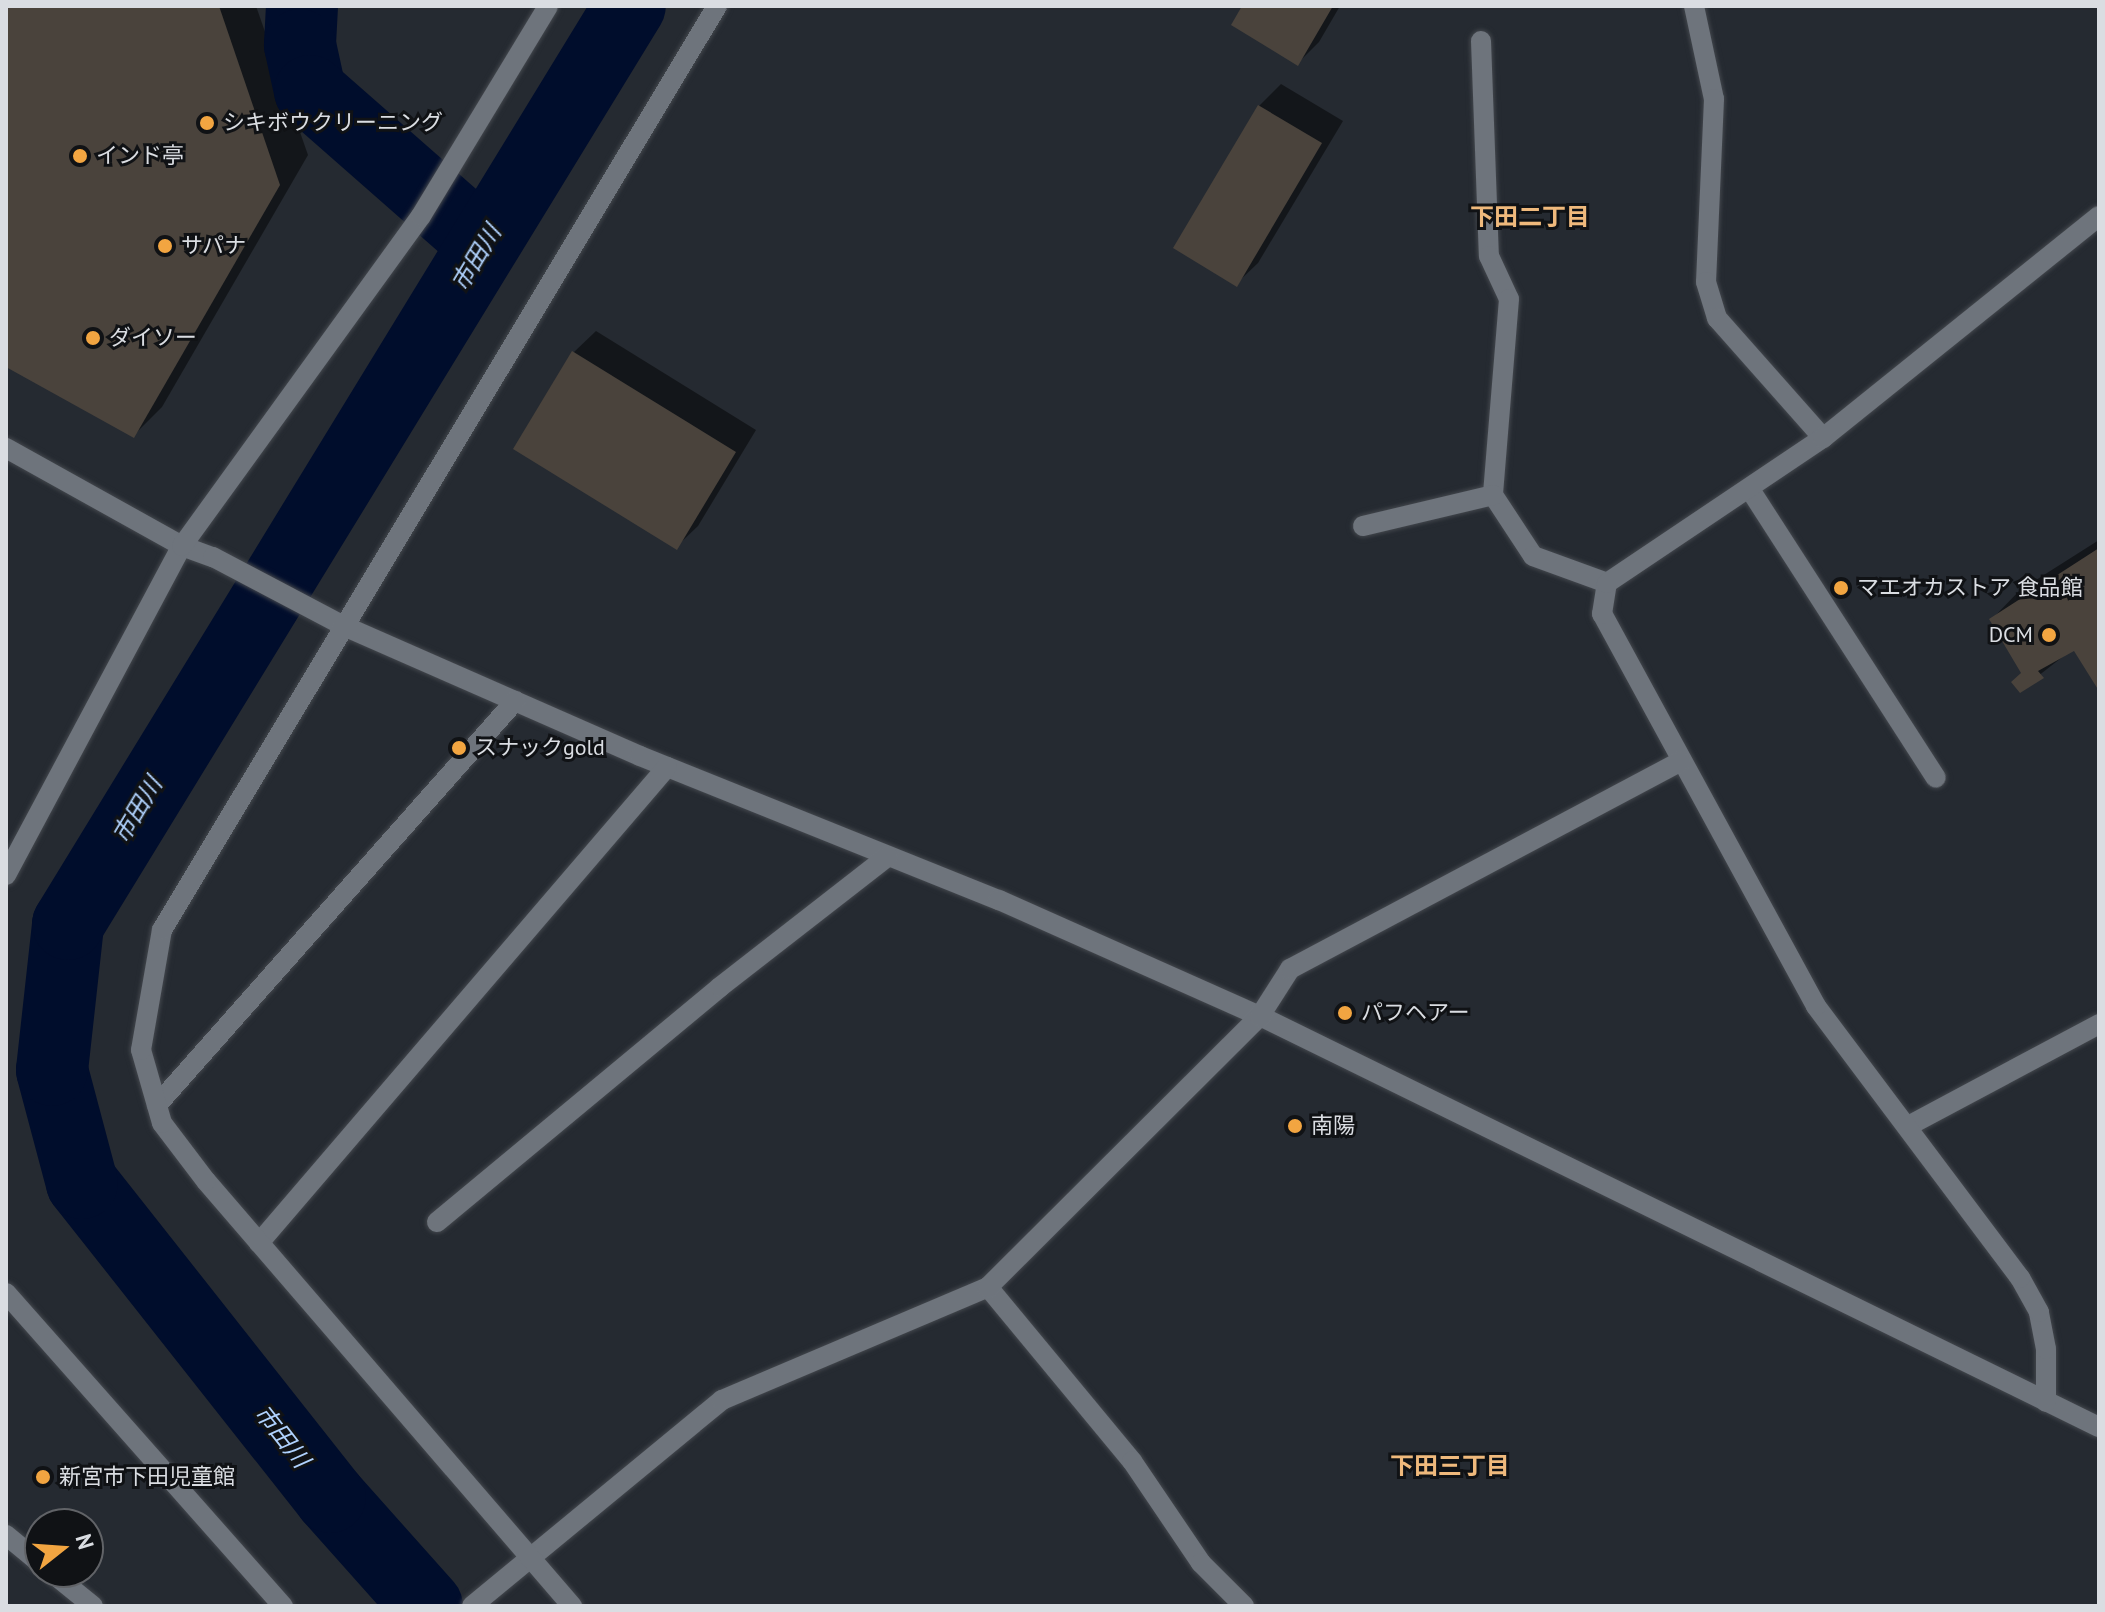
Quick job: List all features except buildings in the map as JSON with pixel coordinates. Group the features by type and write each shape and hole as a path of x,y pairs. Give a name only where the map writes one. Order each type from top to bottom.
{"street":[{"path":"6,875 182,546 421,216 548,6"},
{"path":"572,1606 259,1243 162,1123 141,1050 162,930 717,6"},
{"path":"1694,6 1714,99 1706,282 1717,318 1823,438"},
{"path":"1481,41 1489,256 1509,299 1493,495 1533,556 1607,583"},
{"path":"2046,1402 2046,1349 2039,1312 1910,1125 1816,1006 1680,762 1602,614 1607,583 1751,491 1823,438 2099,216"},
{"path":"6,448 182,546 213,557 344,626 667,767 888,856 1260,1016 2099,1427"},
{"path":"1751,491 1936,778"},
{"path":"1363,526 1493,495"},
{"path":"157,1105 515,701"},
{"path":"472,1606 722,1400 988,1287 1260,1016 1290,969 1680,762"},
{"path":"259,1243 667,767"},
{"path":"437,1222 720,987 888,856"},
{"path":"1910,1125 2099,1024"},
{"path":"988,1287 1132,1461 1201,1563 1244,1606"},
{"path":"6,1293 283,1606"},
{"path":"6,1535 24,1550"},
{"path":"71,1588 93,1606"}],"waterway":[{"path":"302,6 300,45 310,91 483,243"},
{"name":"市田川","path":"427,1606 330,1497 82,1183 52,1070 68,924 630,6"}],"place":[{"name":"シキボウクリーニング","path":"207,123"},
{"name":"インド亭","path":"80,156"},
{"name":"サパナ","path":"165,246"},
{"name":"ダイソー","path":"93,338"},
{"name":"マエオカストア 食品館","path":"1841,588"},
{"name":"DCM","path":"2049,635"},
{"name":"スナックgold","path":"459,748"},
{"name":"パフヘアー","path":"1345,1013"},
{"name":"南陽","path":"1295,1126"},
{"name":"新宮市下田児童館","path":"43,1477"}],"district":[{"name":"下田二丁目","path":"1530,217"},
{"name":"下田三丁目","path":"1450,1466"}]}
